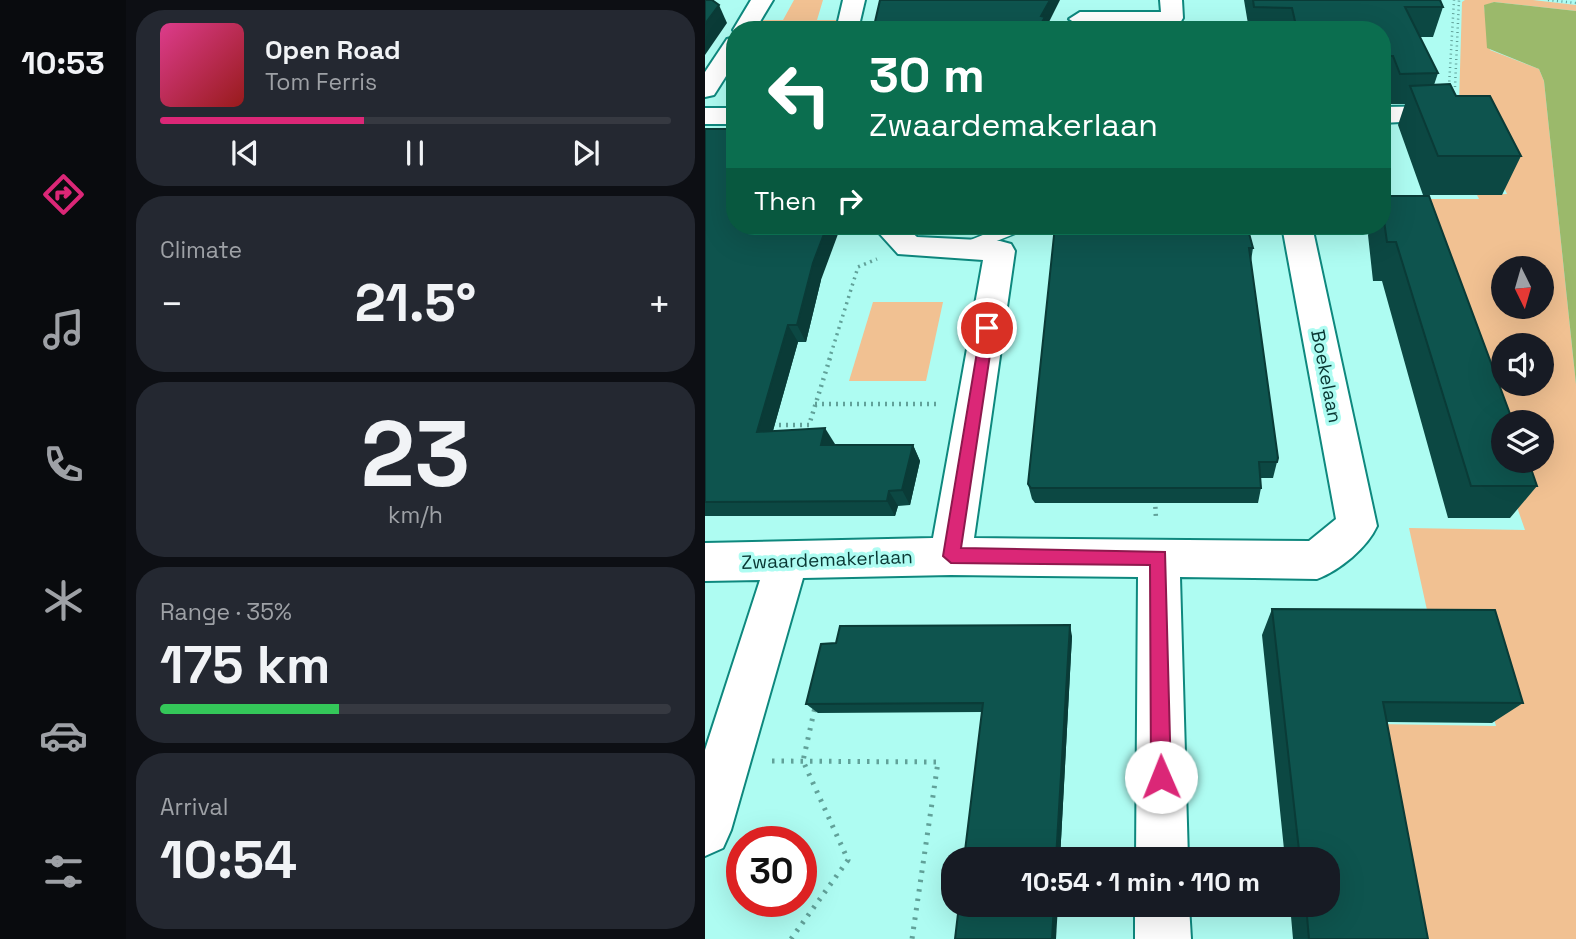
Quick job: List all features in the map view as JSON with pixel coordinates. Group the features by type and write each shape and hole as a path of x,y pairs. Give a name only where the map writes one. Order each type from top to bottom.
{"street":[{"path":"749,21 762,0"},
{"path":"849,21 854,0"},
{"path":"1080,16 1172,18 1171,0"},
{"path":"705,90 726,58"},
{"path":"1391,114 1449,114"},
{"path":"705,116 726,117"},
{"name":"Boekelaan","path":"1299,235 1357,526"},
{"path":"902,236 964,249 1000,251 951,556"},
{"name":"Zwaardemakerlaan","path":"705,562 951,556 1317,560 1357,526"},
{"path":"1159,557 1162,847"},
{"path":"705,830 787,561"},
{"path":"1162,917 1163,939"}],"lane":[{"path":"964,249 998,235"}],"path":[{"path":"1449,114 1455,109 1455,0"},
{"path":"1449,114 1455,0"},
{"path":"1548,0 1574,2"},
{"path":"770,425 809,425 858,267 902,236"},
{"path":"815,404 975,404"},
{"path":"1155,490 1159,557"},
{"path":"791,939 848,860 803,761 818,697"},
{"path":"726,760 938,762 913,939"}],"shaded area":[{"path":"794,0 823,0 817,20 840,20 759,21 783,20"},
{"path":"1533,0 1576,5 1576,11 1494,2 1484,6 1490,50 1539,69 1544,81 1576,384 1576,939 1417,939 1378,724 1496,726 1479,665 1427,610 1409,528 1525,530 1505,473 1554,473 1554,410 1491,410 1491,432 1410,199 1479,199 1477,195 1507,194 1478,131 1459,103 1462,2"},
{"path":"1494,2 1576,11 1576,384 1544,81 1539,69 1487,48 1484,5"},
{"path":"873,302 943,302 926,381 849,381"}],"building":[{"path":"705,0 712,0 719,5 705,24"},
{"path":"880,0 1050,0 1041,16 1045,17 1043,21 875,21"},
{"path":"1253,0 1440,0 1443,7 1405,7 1438,73 1400,74 1391,56 1391,21 1295,21 1292,8 1254,7"},
{"path":"1450,84 1456,96 1490,96 1521,156 1438,156 1410,86"},
{"path":"705,129 726,129 726,235 824,235 813,263 797,325 788,325 757,432 825,428 821,445 913,445 902,490 889,491 887,501 705,502"},
{"path":"1391,196 1429,196 1491,363 1491,396 1503,396 1509,410 1491,410 1491,473 1532,473 1537,486 1471,486 1396,242 1387,242 1386,235 1391,235"},
{"path":"1054,235 1249,235 1253,248 1249,248 1278,458 1277,462 1259,462 1261,488 1031,488 1028,484"},
{"path":"1272,609 1495,610 1523,703 1383,702 1428,939 1309,939 1307,917 1340,917 1340,847 1299,847"},
{"path":"1070,625 1057,847 965,847 983,703 806,704 821,644 836,643 840,626"},
{"path":"958,917 1053,917 1052,939 955,939"}],"route":[{"path":"987,328 951,556 1159,557 1161,777"}]}
